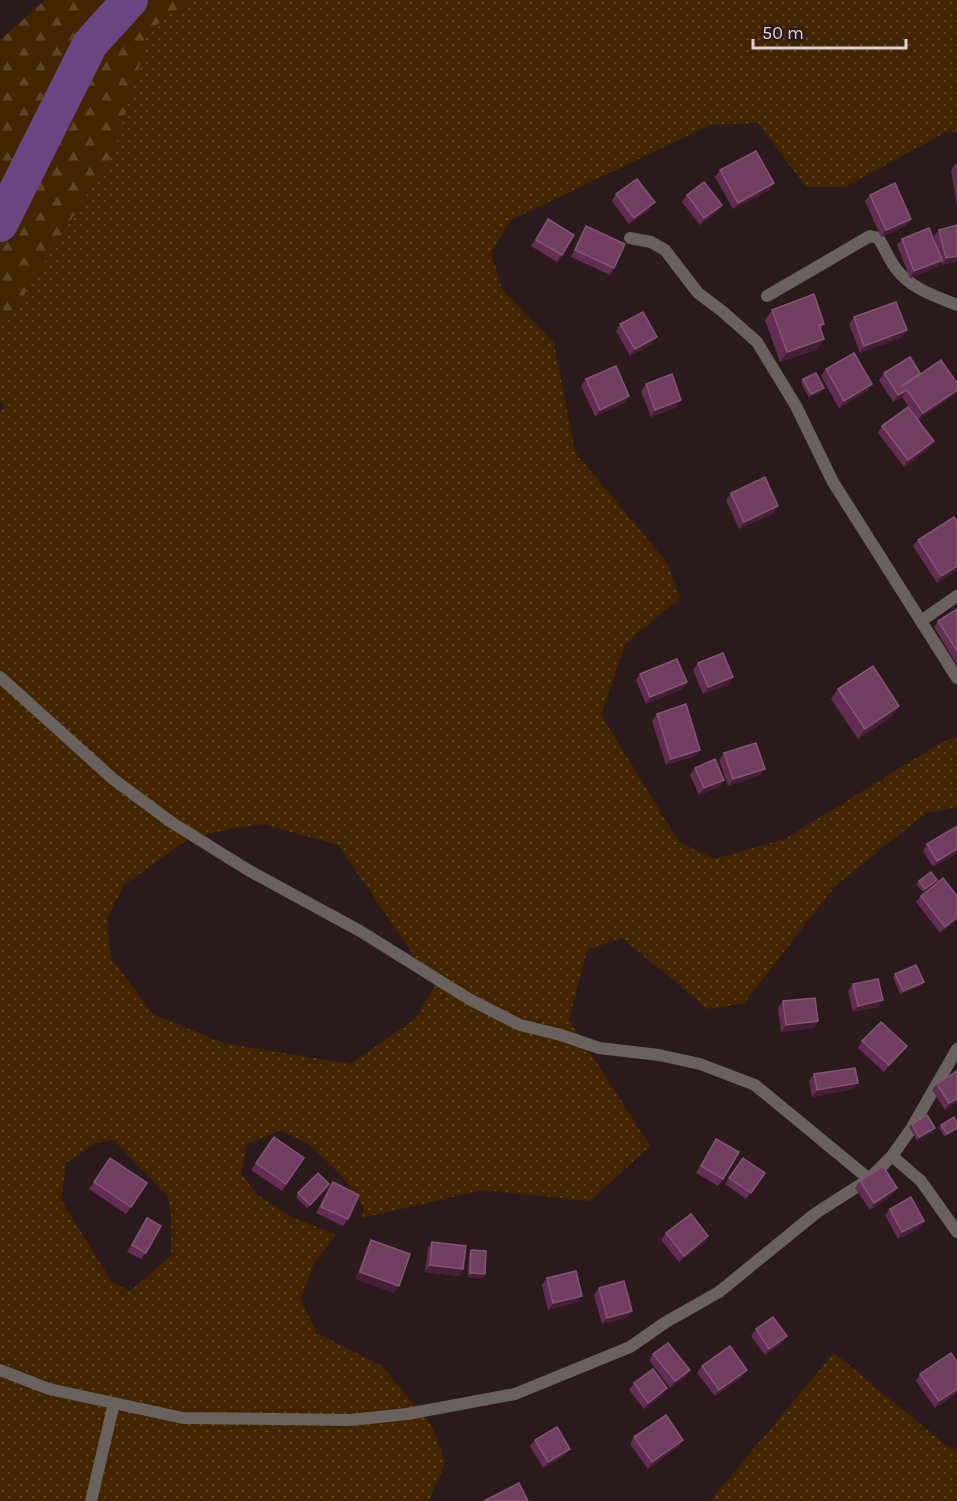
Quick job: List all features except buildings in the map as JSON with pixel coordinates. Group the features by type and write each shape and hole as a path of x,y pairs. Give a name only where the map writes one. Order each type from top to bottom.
{"street":[{"path":"767,296 870,236 878,238 897,270 910,282 924,292 957,305"},
{"path":"630,238 651,242 665,250 691,286 757,342 796,406 833,482 957,678"},
{"path":"921,621 957,596"},
{"path":"0,677 113,779 171,822 248,870 360,931 469,999 520,1025 561,1035 599,1048 659,1055 700,1064 755,1085 869,1179"},
{"path":"0,1370 49,1389 183,1418 351,1420 407,1414 514,1394 630,1347 666,1322 719,1292 816,1213 869,1179 892,1156 911,1129 957,1049"},
{"path":"892,1156 921,1181 957,1232"},
{"path":"91,1501 114,1403"}],"green space":[{"path":"45,0 189,0 145,34 142,57 114,152 12,314 0,318 0,40"},
{"path":"189,0 957,0 957,133 946,132 845,187 806,187 758,123 710,125 511,220 491,252 502,289 554,343 575,452 668,564 680,598 625,644 601,715 679,842 714,859 785,839 939,744 957,736 957,807 926,813 836,885 744,1003 708,1009 622,938 587,950 569,1020 650,1146 590,1201 483,1190 362,1218 364,1208 346,1181 308,1144 281,1130 247,1144 241,1173 256,1194 290,1216 336,1235 314,1263 300,1299 317,1333 382,1366 433,1428 445,1462 429,1501 0,1501 0,412 4,407 0,400 0,318 12,314 142,57 145,34","holes":["263,824 338,845 435,986 416,1018 351,1064 223,1043 153,1014 111,958 107,919 124,885 188,839","114,1140 168,1197 171,1216 171,1256 130,1291 112,1282 61,1200 66,1163 96,1143"]},
{"path":"834,1353 948,1447 957,1450 957,1501 710,1501"}],"waterway":[{"path":"0,224 90,44 130,0"}]}
